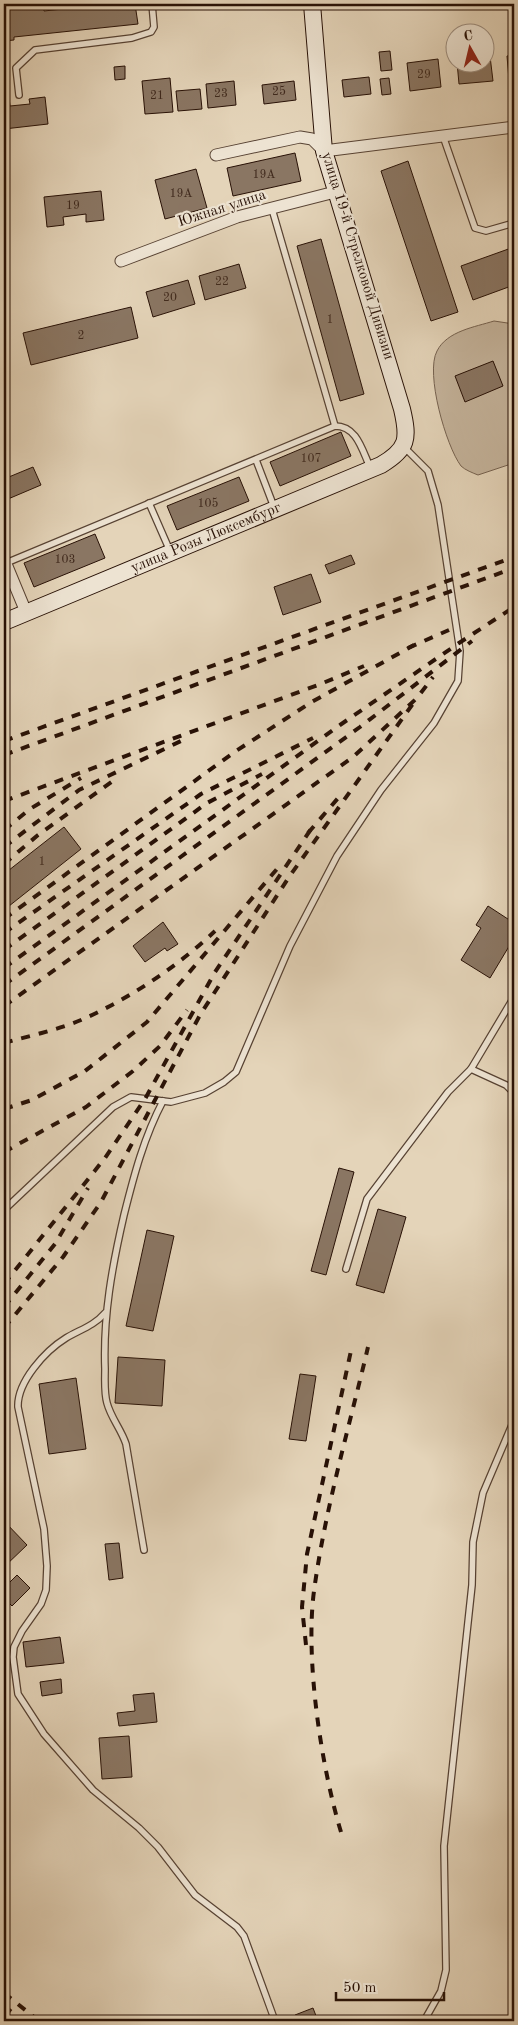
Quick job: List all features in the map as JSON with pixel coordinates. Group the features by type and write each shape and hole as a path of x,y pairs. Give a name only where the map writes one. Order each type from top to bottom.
{"street":[{"name":"улица 19-й Стрелковой Дивизии","path":"312,4 324,151 402,410 406,430 404,447"},
{"path":"216,155 300,137 312,139 324,151 514,127"},
{"name":"Южная улица","path":"121,261 237,218 335,192"},
{"name":"улица Розы Люксембург","path":"4,622 371,469 395,456 404,447"},
{"path":"5,561 26,612"}],"lane":[{"path":"19,95 16,68 35,50 132,38 151,32 154,27 152,4"},
{"path":"443,136 475,228 486,231 514,223"},
{"path":"272,209 335,426"},
{"path":"5,561 256,460 335,426 344,426 353,432 371,469"},
{"path":"4,1210 113,1106 131,1098 171,1102 205,1093 224,1082 236,1072 290,946 337,856 380,790 434,723 458,681 460,651 445,542 436,497 428,472 404,447"},
{"path":"256,460 275,509"},
{"path":"149,503 170,552"},
{"path":"346,1269 367,1199 448,1092 470,1070 514,997"},
{"path":"470,1070 506,1086 514,1093"},
{"path":"144,1550 126,1444 122,1430 110,1413 106,1402 105,1313 114,1259 133,1180 148,1129 163,1101"},
{"path":"105,1313 93,1324 63,1340 48,1353 26,1380 20,1392 18,1407 44,1529 47,1566 46,1590 41,1604 22,1631 14,1647 16,1685 23,1703 44,1734 93,1790 139,1828 158,1847 195,1895 237,1927 244,1936 275,2021"},
{"path":"424,2021 441,1991 446,1970 444,1846 472,1585 473,1542 483,1493 514,1420"}],"shaded area":[{"path":"494,321 514,324 514,463 478,475 461,466 449,443 435,392 434,361 437,351 442,344 454,334"}],"building":[{"path":"15,4 44,4 44,11 109,4 135,4 138,24 14,37 14,40 4,41 4,8 15,6"},
{"path":"271,4 290,4 290,7 271,9"},
{"path":"343,4 365,4 365,6 343,9"},
{"path":"4,45 7,71 4,72"},
{"path":"390,51 392,70 381,71 379,52"},
{"path":"514,55 514,80 509,80 507,56"},
{"path":"438,59 441,87 410,91 407,63"},
{"path":"125,66 125,79 115,80 114,67"},
{"path":"4,72 6,72 10,106 30,104 29,99 45,97 48,124 4,129"},
{"path":"458,72 492,72 493,81 459,84"},
{"path":"369,77 371,94 344,97 342,80"},
{"path":"170,78 173,112 145,114 142,81"},
{"path":"389,78 391,94 382,95 380,79"},
{"path":"234,81 236,105 208,108 206,84"},
{"path":"294,81 296,100 264,104 262,85"},
{"path":"200,89 202,109 178,111 176,91"},
{"path":"295,153 301,181 233,196 227,168"},
{"path":"408,161 458,312 431,321 381,171"},
{"path":"196,169 207,208 165,219 155,180"},
{"path":"101,191 104,220 86,222 86,214 63,217 64,225 47,227 44,197"},
{"path":"321,239 364,394 340,401 297,246"},
{"path":"514,247 514,285 473,300 461,266"},
{"path":"239,264 246,288 205,300 199,276"},
{"path":"188,280 195,304 153,317 146,292"},
{"path":"131,307 138,338 31,365 23,333"},
{"path":"493,361 503,386 465,402 455,376"},
{"path":"341,432 351,456 280,486 270,462"},
{"path":"33,467 41,485 8,499 4,490 4,479"},
{"path":"239,477 249,501 177,530 167,506"},
{"path":"95,534 105,558 34,587 24,563"},
{"path":"351,555 355,564 329,574 325,565"},
{"path":"311,574 321,602 283,615 274,587"},
{"path":"64,827 81,849 4,910 4,874"},
{"path":"488,906 514,923 514,938 490,978 461,960 481,928 476,925"},
{"path":"163,922 178,944 167,951 165,948 145,962 133,946"},
{"path":"339,1168 354,1172 326,1275 311,1271"},
{"path":"378,1209 406,1217 384,1293 356,1285"},
{"path":"147,1230 174,1236 153,1331 126,1326"},
{"path":"118,1357 165,1360 162,1406 115,1403"},
{"path":"300,1374 316,1376 306,1441 289,1439"},
{"path":"76,1378 86,1449 49,1454 39,1384"},
{"path":"4,1521 27,1545 4,1567"},
{"path":"119,1543 123,1578 109,1580 105,1544"},
{"path":"17,1575 30,1588 12,1606 4,1598 4,1588"},
{"path":"60,1637 64,1663 26,1667 23,1642"},
{"path":"61,1679 62,1693 42,1696 40,1682"},
{"path":"154,1693 157,1722 119,1726 117,1713 135,1711 133,1695"},
{"path":"129,1736 132,1777 102,1779 99,1738"},
{"path":"313,2008 318,2021 297,2021 295,2015"}],"railway":[{"path":"4,741 514,557"},
{"path":"4,755 514,568"},
{"path":"4,968 340,725 514,607"},
{"path":"408,648 449,630"},
{"path":"4,985 360,727 472,641"},
{"path":"4,919 236,751 310,703 414,645"},
{"path":"4,801 318,685 364,666"},
{"path":"4,1006 353,757 417,698 433,677"},
{"path":"4,1328 63,1257 101,1202 200,1015 289,877 417,698"},
{"path":"4,933 201,794 313,738"},
{"path":"4,847 79,790 181,741"},
{"path":"4,950 207,803 262,774"},
{"path":"4,830 30,809 81,778"},
{"path":"4,864 38,835 117,778"},
{"path":"308,833 339,797"},
{"path":"4,1284 105,1158 145,1099 215,972 311,829"},
{"path":"4,1109 32,1100 85,1071 147,1022 282,863"},
{"path":"4,1043 72,1024 99,1012 152,981 185,957 215,931"},
{"path":"4,1152 86,1107 133,1071 160,1046 187,1010"},
{"path":"4,1307 55,1244 88,1188"},
{"path":"306,1645 302,1607 307,1554 352,1346"},
{"path":"341,1832 321,1745 313,1680 312,1618 314,1591 324,1530 368,1347"},
{"path":"4,1993 39,2021"},
{"path":"4,2006 23,2021"}]}
